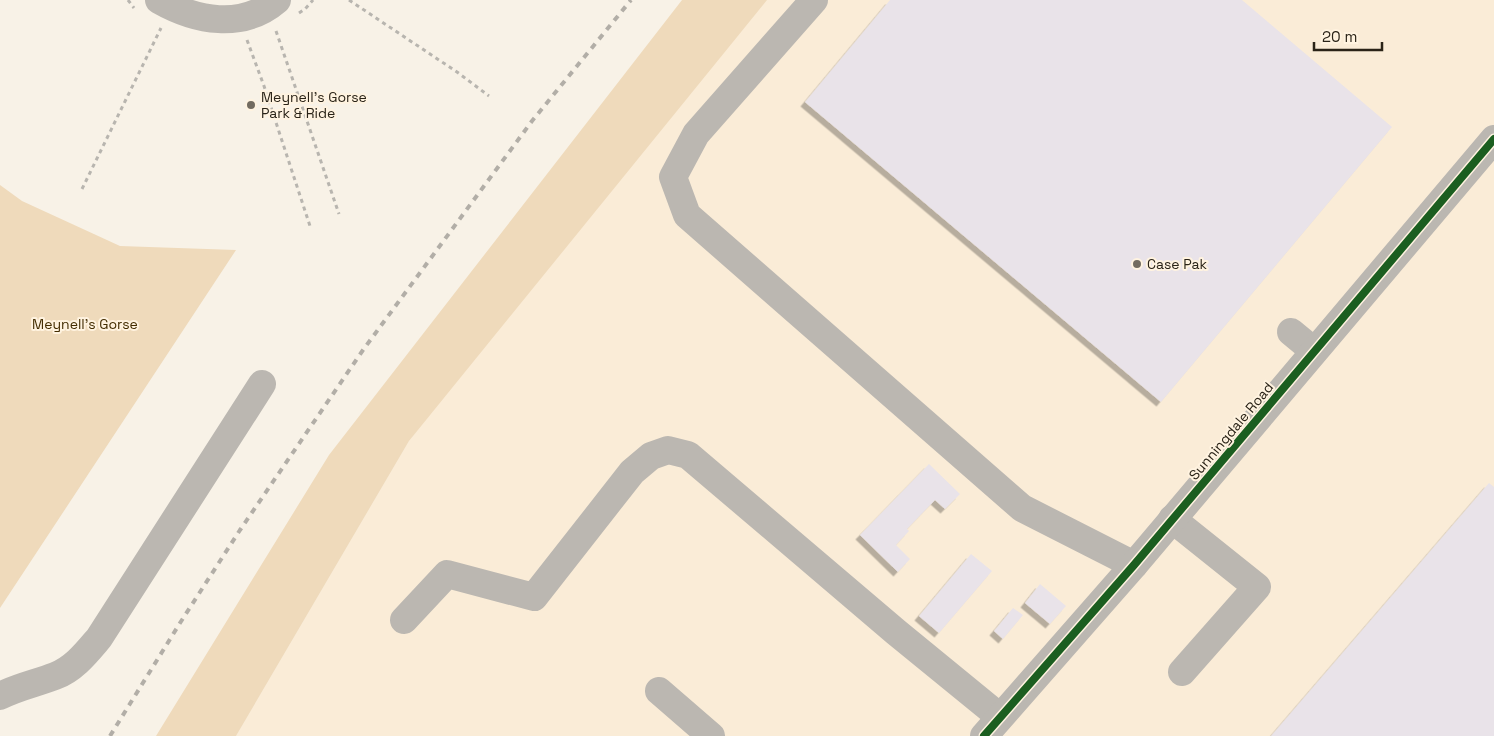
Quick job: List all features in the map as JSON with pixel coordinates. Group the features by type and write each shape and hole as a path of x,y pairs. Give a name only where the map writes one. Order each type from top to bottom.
{"street":[{"path":"814,0 696,134 673,178 687,215 1022,508 1134,565"},
{"path":"166,4 193,16 211,19 276,13"},
{"name":"Sunningdale Road","path":"992,727 1134,565 1494,139"},
{"path":"1291,332 1314,351"},
{"path":"0,696 57,676 80,661 100,638 262,384"},
{"path":"404,620 447,574 534,597 632,472 651,456 668,450 688,455 896,632 992,727"},
{"path":"1172,519 1257,587 1182,672"},
{"path":"659,691 711,736"}],"path":[{"path":"349,0 457,72 489,96"},
{"path":"82,189 166,4"},
{"path":"276,13 339,214"},
{"path":"246,37 310,226"}],"shaded area":[{"path":"746,0 1494,0 1494,736 236,736 409,441"}],"green space":[{"path":"682,0 767,0 409,441 236,736 156,736 329,455"},
{"name":"Meynell's Gorse","path":"0,185 22,201 120,246 236,250 0,608"}],"building":[{"name":"Case Pak","path":"890,0 1242,0 1392,127 1161,402 805,102"},
{"path":"929,464 960,494 945,509 935,500 907,529 909,531 896,545 910,559 898,572 860,535"},
{"path":"1489,483 1494,487 1494,736 1271,736"},
{"path":"971,554 992,571 939,633 919,616"},
{"path":"1040,584 1066,606 1050,624 1025,603"},
{"path":"1013,608 1023,615 1003,639 994,631"}],"railway":[{"path":"110,736 240,530 363,350 532,121 631,0"}],"cycle path":[{"path":"984,736 1134,565 1494,139"}],"place":[{"name":"Meynell's Gorse Park & Ride","path":"251,105"},
{"name":"Case Pak","path":"1137,264"}]}
